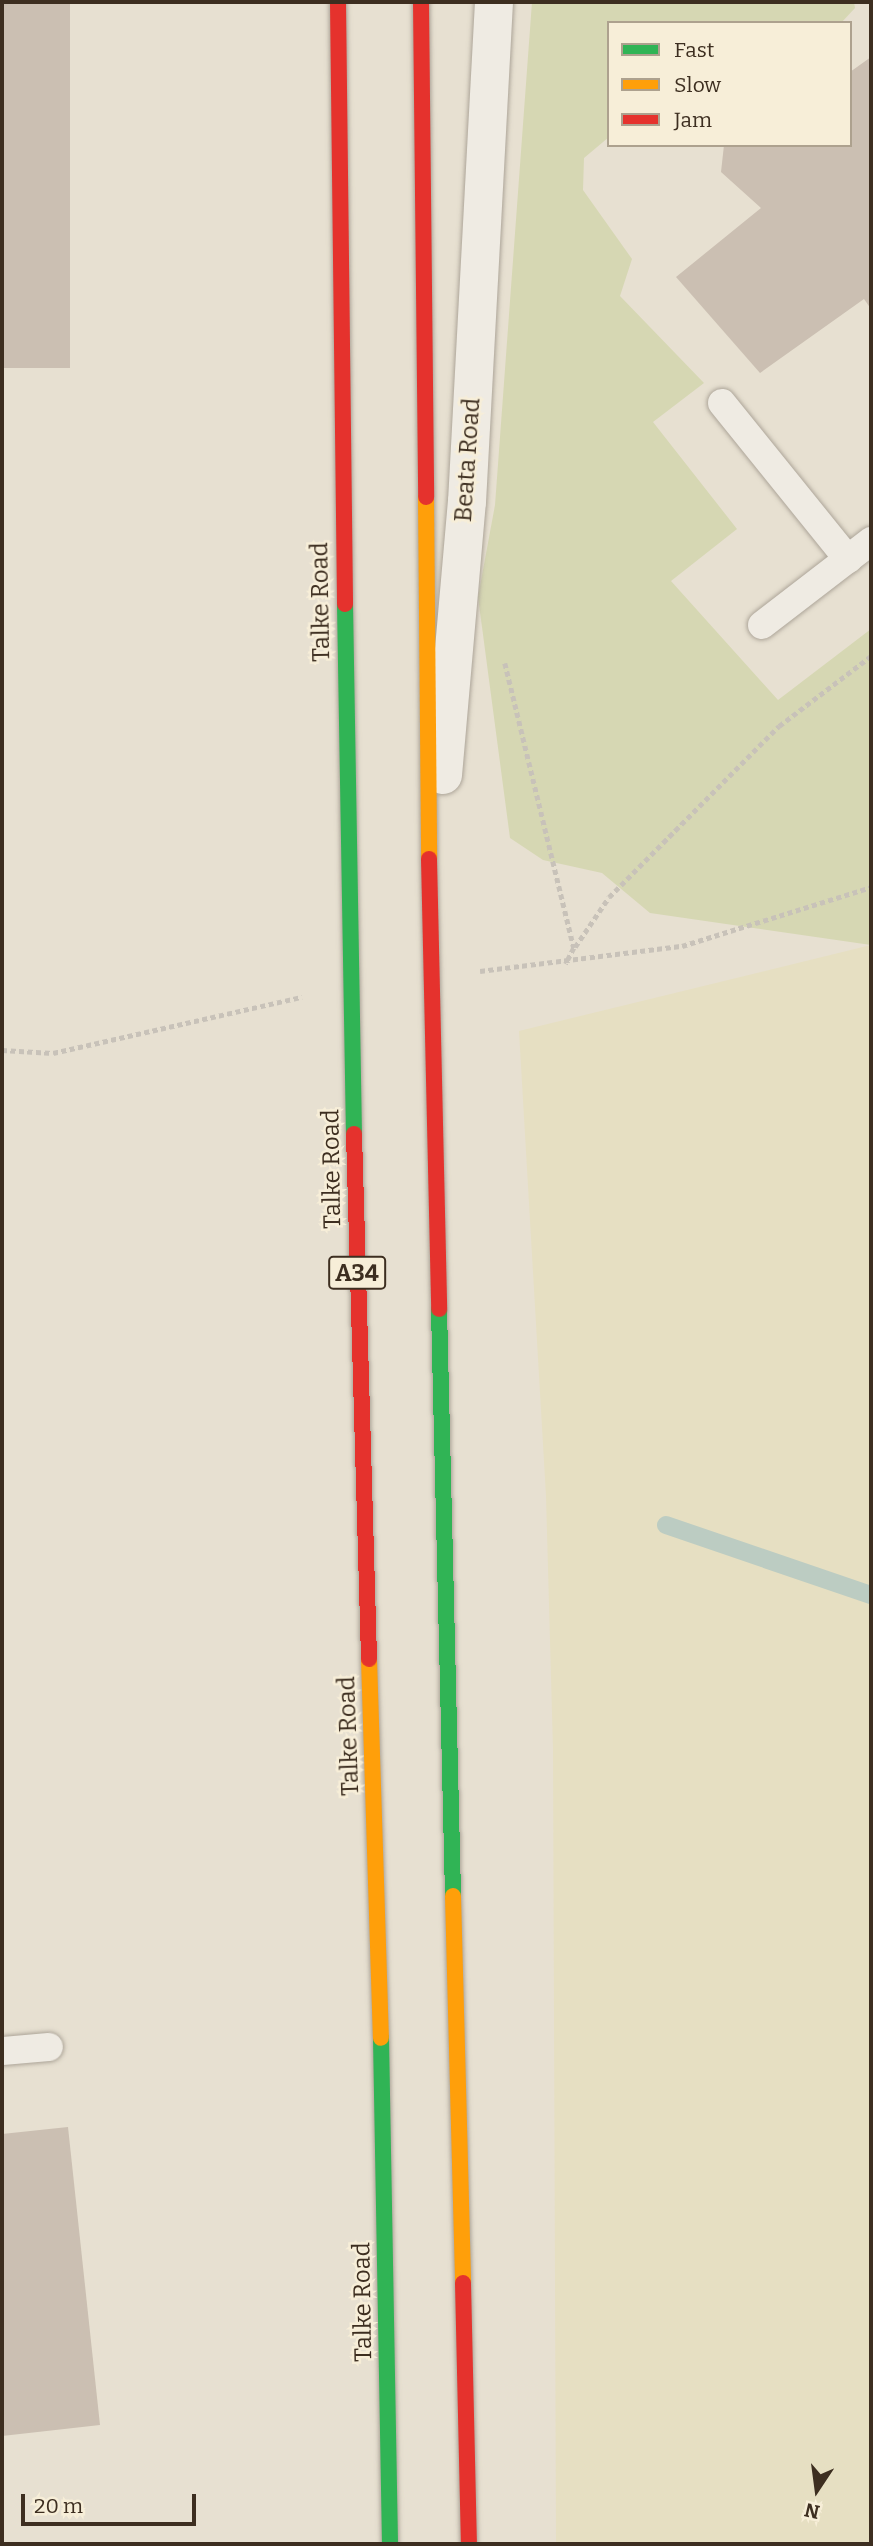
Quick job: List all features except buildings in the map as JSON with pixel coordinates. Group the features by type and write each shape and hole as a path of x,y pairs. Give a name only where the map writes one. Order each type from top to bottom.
{"highway":[{"name":"Talke Road","path":"338,2 337,207 358,1327 380,1989 390,2544"},
{"path":"421,2 430,916 469,2544"}],"street":[{"name":"Beata Road","path":"430,916 467,502 494,2"}],"lane":[{"path":"722,403 848,559"},
{"path":"762,625 871,541"},
{"path":"2,2051 49,2047"}],"path":[{"path":"502,651 574,948"},
{"path":"566,964 609,897 779,726 871,656"}],"shaded area":[{"path":"871,945 871,2544 556,2544 553,1749 546,1496 519,1031"}],"green space":[{"path":"532,2 854,2 855,8 843,21 607,21 607,139 584,158 583,190 632,259 620,296 704,383 653,422 737,529 671,581 778,700 871,629 871,945 650,913 602,873 543,860 510,838 478,597 495,505"}],"waterway":[{"path":"666,1525 871,1595"}],"traffic: fast":[{"path":"345,604 354,1134"},
{"path":"439,1309 453,1896"},
{"path":"381,2038 390,2544"}],"traffic: slow":[{"path":"426,497 429,859"},
{"path":"369,1659 381,2038"},
{"path":"453,1896 463,2283"}],"traffic: jam":[{"path":"338,2 345,604"},
{"path":"421,2 426,497"},
{"path":"429,859 439,1309"},
{"path":"354,1134 369,1659"},
{"path":"463,2283 469,2544"}]}
